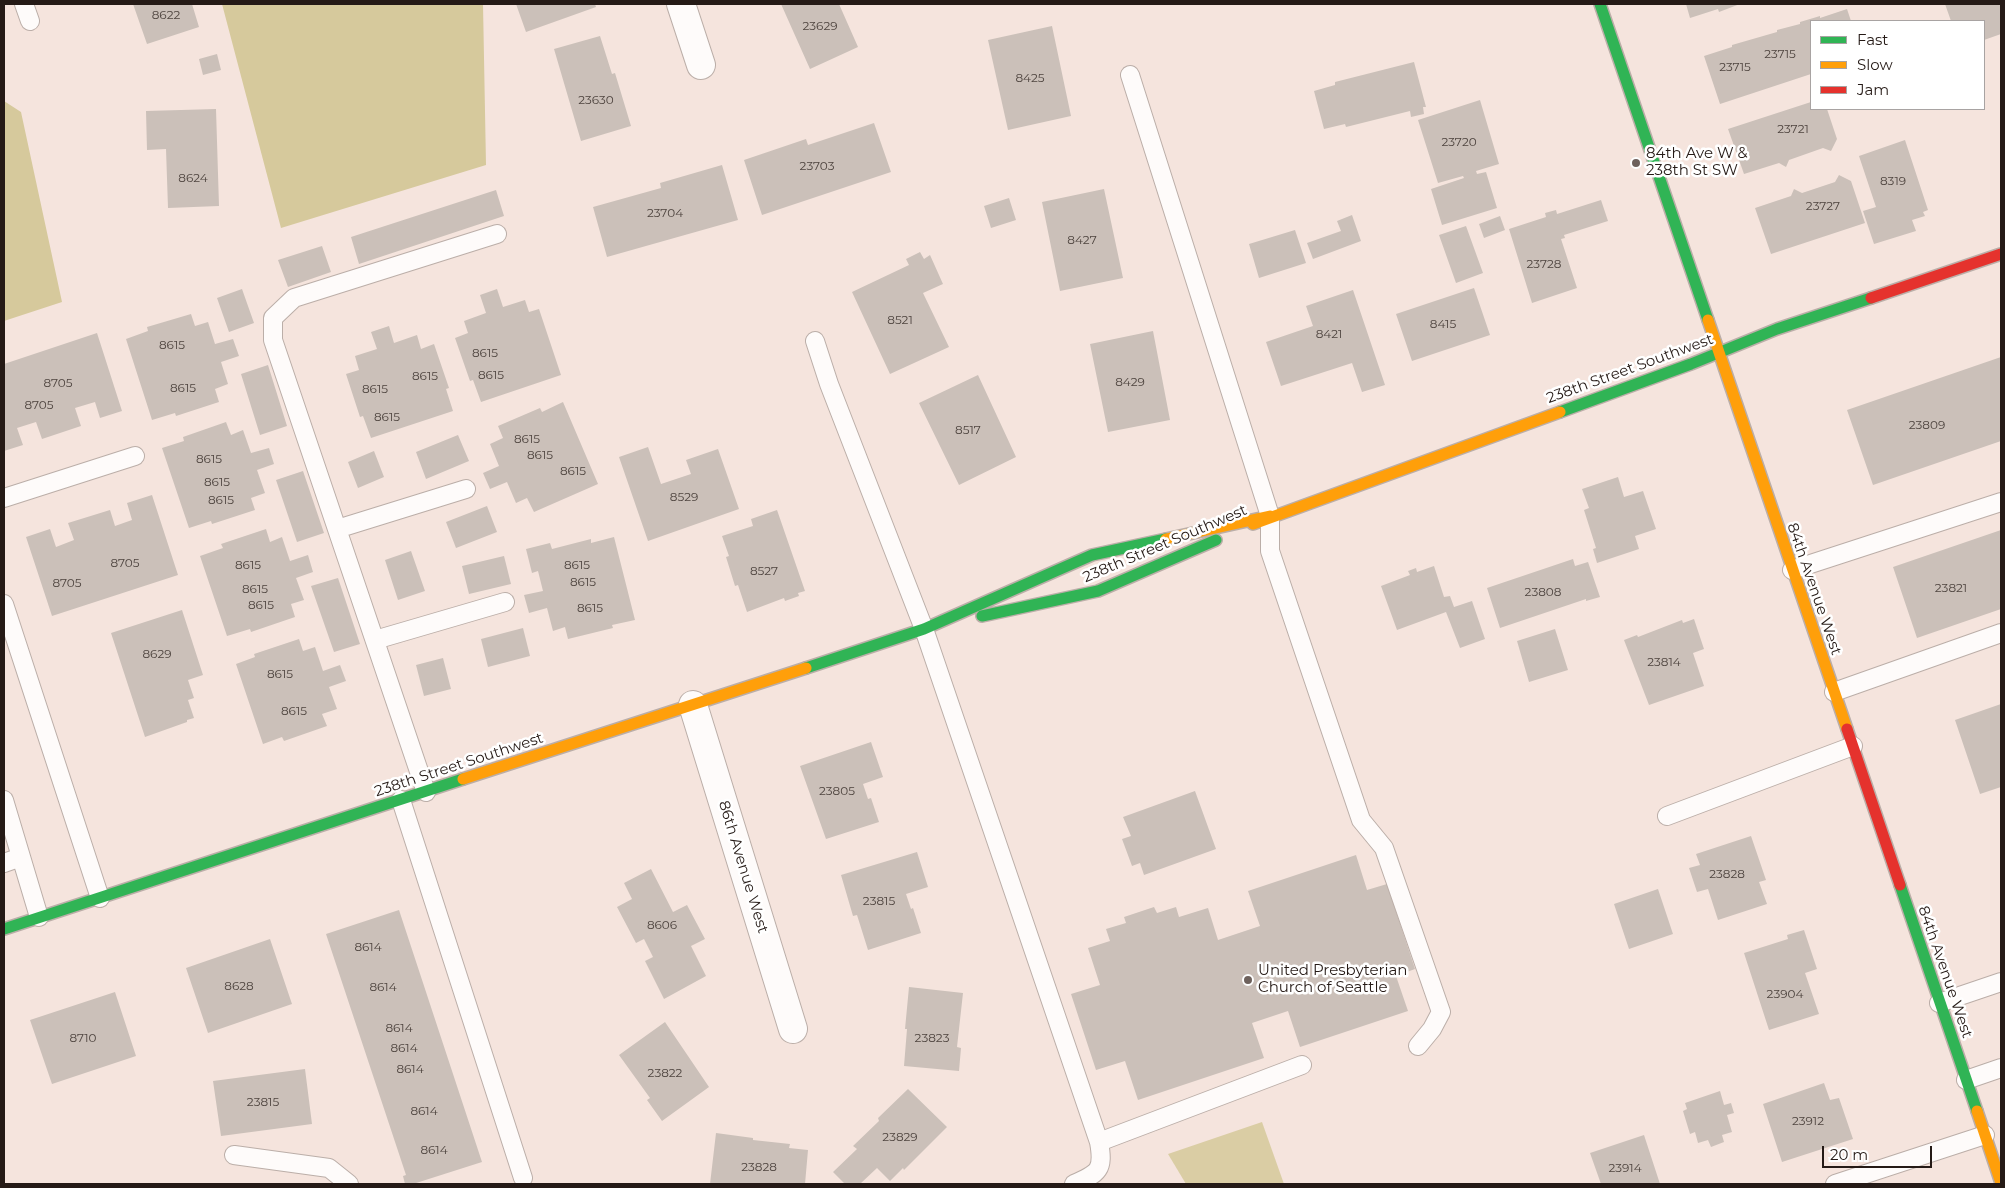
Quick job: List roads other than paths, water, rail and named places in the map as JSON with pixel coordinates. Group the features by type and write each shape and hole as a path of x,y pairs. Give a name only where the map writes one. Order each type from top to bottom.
{"street":[{"path":"680,4 700,65"},
{"name":"84th Avenue West","path":"1600,4 1939,1003 1985,1135 1998,1165 2001,1183"},
{"name":"238th Street Southwest","path":"924,629 1098,591 1270,516 1777,329 2001,254"},
{"name":"238th Street Southwest","path":"4,929 924,629 1092,555 1270,516"},
{"name":"86th Avenue West","path":"693,705 793,1029"}],"lane":[{"path":"24,4 30,21"},
{"path":"1130,75 1270,516 1270,551 1361,820 1384,848 1441,1012 1432,1029 1418,1046"},
{"path":"426,792 273,340 273,318 294,298 497,234"},
{"path":"815,341 829,384 924,629 1099,1142 1102,1160 1094,1175 1074,1184"},
{"path":"4,498 135,456"},
{"path":"337,529 466,489"},
{"path":"1792,570 2001,502"},
{"path":"375,640 505,602"},
{"path":"4,604 100,898"},
{"path":"1834,692 2001,633"},
{"path":"1667,816 1852,746"},
{"path":"4,800 39,917"},
{"path":"401,800 523,1178"},
{"path":"4,863 21,857"},
{"path":"1939,1003 2001,982"},
{"path":"1099,1142 1302,1065"},
{"path":"1966,1080 2001,1068"},
{"path":"1835,1184 1985,1135"},
{"path":"234,1155 329,1168 348,1184"}],"place":[{"name":"84th Ave W & 238th St SW","path":"1636,163"},
{"name":"United Presbyterian Church of Seattle","path":"1248,980"}]}
